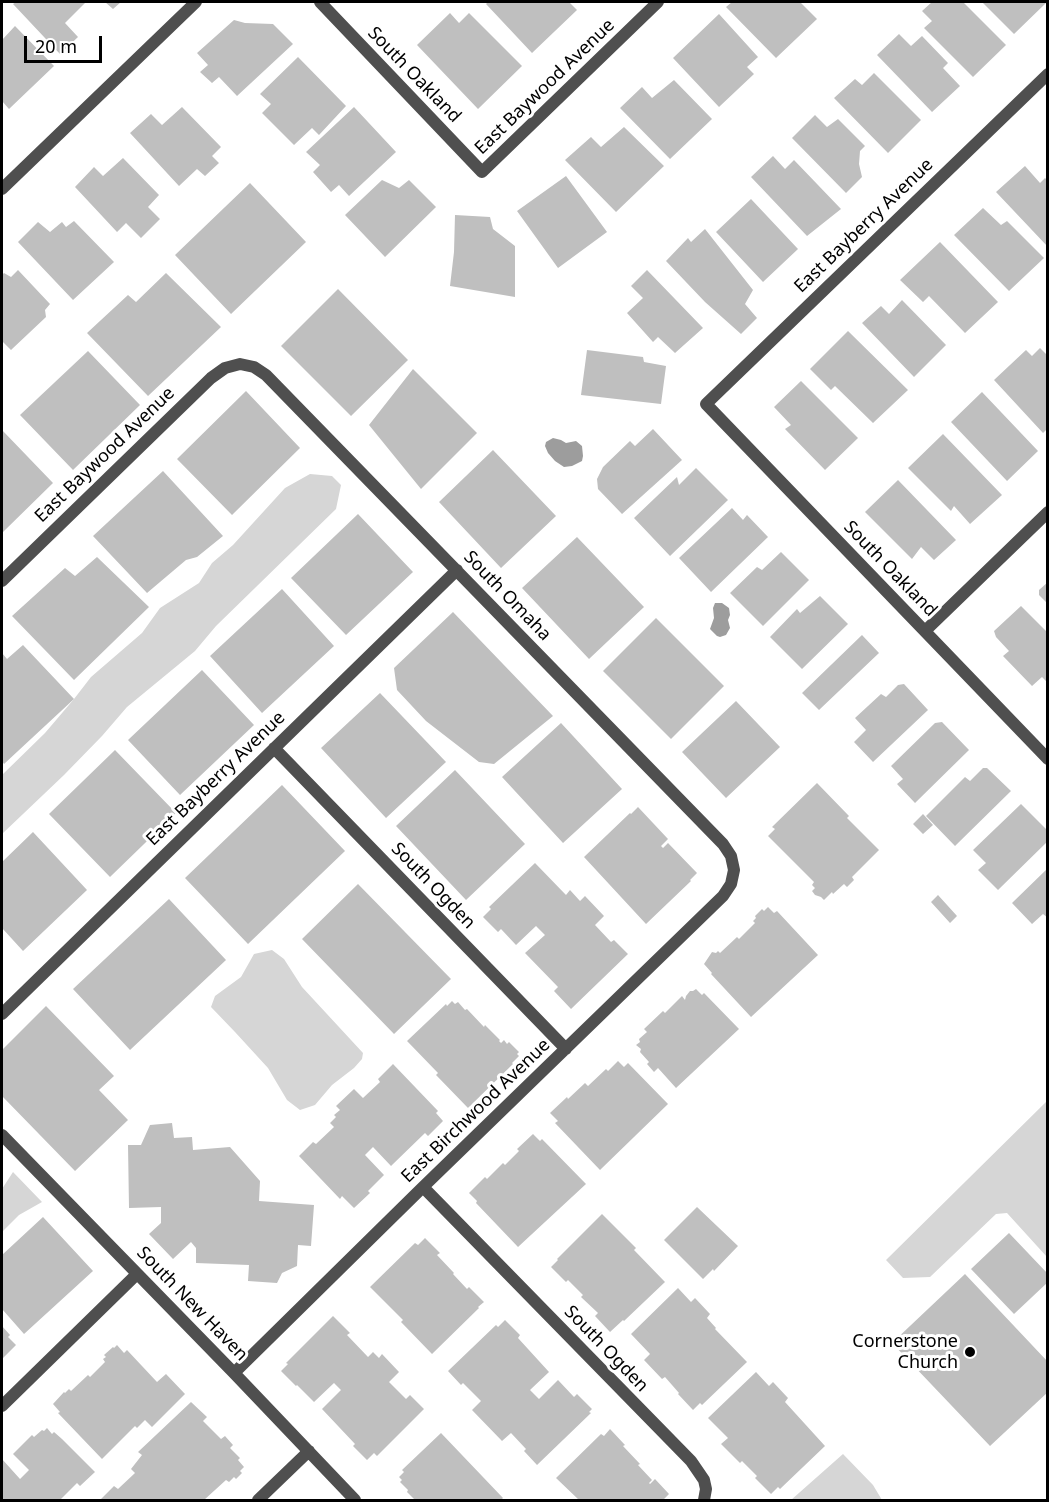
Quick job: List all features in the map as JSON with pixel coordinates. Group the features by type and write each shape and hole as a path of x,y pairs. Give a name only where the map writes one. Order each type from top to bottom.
{"street":[{"path":"2,189 196,2"},
{"name":"South Oakland","path":"320,2 482,172"},
{"name":"East Baywood Avenue","path":"482,172 658,2"},
{"name":"East Bayberry Avenue","path":"706,404 1047,74"},
{"name":"East Baywood Avenue","path":"2,581 211,378 225,368 240,364"},
{"name":"South Omaha","path":"240,364 254,366 266,375 457,570 723,844 731,856 734,870"},
{"name":"South Oakland","path":"706,404 1047,759"},
{"path":"925,631 1047,512"},
{"name":"East Bayberry Avenue","path":"2,1014 457,570"},
{"name":"South Ogden","path":"274,748 566,1049"},
{"name":"East Birchwood Avenue","path":"234,1373 723,896 731,884 734,870"},
{"name":"South New Haven","path":"2,1135 355,1500"},
{"name":"South Ogden","path":"423,1187 691,1461 704,1480 705,1495"},
{"path":"2,1406 137,1274"},
{"path":"258,1500 309,1451"}],"shaded area":[{"path":"553,438 566,443 576,441 582,446 582,461 564,467 555,461 545,446 546,442"},
{"path":"310,474 332,476 341,485 336,509 216,626 195,651 127,707 64,775 2,834 2,775 45,733 91,677 142,633 160,608 199,583 212,563 233,545 285,488"},
{"path":"715,603 722,603 729,608 730,628 726,635 720,637 710,629 714,618"},
{"path":"272,950 284,959 302,987 363,1053 362,1059 354,1068 332,1085 315,1105 300,1110 287,1100 268,1068 211,1007 215,996 241,977 254,954"},
{"path":"1047,1101 1047,1257 1007,1213 996,1214 930,1277 903,1278 886,1260"},
{"path":"13,1172 42,1202 19,1215 2,1232 2,1189"},
{"path":"843,1454 873,1485 882,1500 791,1500"}],"building":[{"path":"16,2 84,2 65,23 78,37 60,54 13,4"},
{"path":"105,2 121,2 113,9"},
{"path":"488,2 569,2 577,10 532,53 486,4"},
{"path":"732,2 800,2 817,19 776,58 726,7"},
{"path":"932,2 963,2 1006,45 973,77 924,28 932,21 922,11"},
{"path":"982,2 1045,2 1046,3 1014,34"},
{"path":"450,13 459,23 469,13 522,66 478,109 417,45"},
{"path":"719,14 758,57 747,67 754,74 719,107 673,58"},
{"path":"234,20 245,23 273,24 293,44 237,96 219,77 212,83 200,72 208,65 197,53"},
{"path":"15,26 54,66 9,109 2,101 2,40"},
{"path":"899,34 911,46 922,36 948,63 943,68 960,86 932,112 877,55"},
{"path":"298,57 346,106 319,135 312,128 294,145 262,113 271,104 260,94"},
{"path":"874,73 921,120 888,153 834,98 855,79 862,85"},
{"path":"674,80 712,119 670,159 620,108 642,87 652,98"},
{"path":"182,107 221,147 212,156 219,163 205,176 197,169 179,186 130,133 151,114 162,125"},
{"path":"354,107 396,152 349,196 339,185 331,192 313,172 320,165 306,152"},
{"path":"815,115 827,127 838,119 865,146 860,151 859,164 862,177 846,193 792,138"},
{"path":"624,127 664,166 616,212 565,160 591,137 601,147"},
{"path":"773,156 785,169 794,160 841,209 807,236 751,177"},
{"path":"123,158 159,195 148,207 160,219 141,238 126,223 117,232 75,187 94,167 103,176"},
{"path":"1025,166 1040,183 1045,178 1048,181 1048,247 996,192"},
{"path":"566,176 607,232 558,268 517,211"},
{"path":"382,180 399,188 409,180 436,207 385,257 345,215"},
{"path":"250,183 306,242 231,314 175,255"},
{"path":"751,199 798,249 763,282 716,232"},
{"path":"983,208 1001,225 1007,221 1044,258 1009,291 954,235"},
{"path":"455,215 490,217 493,229 515,246 515,297 450,286"},
{"path":"74,221 114,262 73,300 18,242 38,222 50,232 62,222 66,227"},
{"path":"705,229 753,290 745,304 757,318 741,334 705,302 666,261 688,238 691,242"},
{"path":"940,242 998,302 965,333 929,296 923,302 900,280"},
{"path":"18,270 50,304 45,310 46,317 11,350 2,341 2,275 4,273 11,277"},
{"path":"647,270 703,328 675,353 658,337 653,342 627,313 643,298 631,286"},
{"path":"166,273 221,327 148,396 87,333 128,295 136,302"},
{"path":"338,289 408,360 351,416 281,346"},
{"path":"902,300 946,345 914,377 862,323 881,306 889,314"},
{"path":"848,331 908,390 873,423 835,386 831,390 810,369"},
{"path":"1040,348 1048,356 1048,428 1043,433 994,380 1026,350 1032,356"},
{"path":"587,350 643,357 644,362 666,366 661,404 581,395"},
{"path":"88,351 140,405 73,470 20,415"},
{"path":"413,369 477,433 421,489 369,425"},
{"path":"801,381 858,438 825,470 785,429 791,425 774,407"},
{"path":"246,391 300,448 232,515 177,459"},
{"path":"982,392 1038,451 1007,481 951,422"},
{"path":"653,429 682,460 622,514 598,489 597,479 603,467 630,441 635,446"},
{"path":"2,430 53,483 2,533"},
{"path":"943,434 1002,495 970,524 954,506 951,511 908,468"},
{"path":"493,450 556,516 501,568 439,502"},
{"path":"696,468 728,500 670,556 634,518 677,477 679,485"},
{"path":"163,471 223,536 197,557 186,560 147,593 93,536"},
{"path":"898,480 956,540 934,560 921,547 912,559 865,512"},
{"path":"732,508 743,520 747,515 768,537 711,592 679,558"},
{"path":"358,514 413,572 346,635 291,578"},
{"path":"577,537 644,607 589,659 522,588"},
{"path":"781,552 809,580 763,626 730,593 757,567 762,570"},
{"path":"97,557 149,607 74,680 12,616 65,568 75,576"},
{"path":"1048,582 1048,604 1039,595 1039,590"},
{"path":"282,589 334,646 262,713 210,656"},
{"path":"820,596 848,624 802,669 770,637 797,609 800,613"},
{"path":"1021,606 1048,633 1048,683 1042,677 1032,686 1003,656 1009,651 996,637 994,631"},
{"path":"453,612 553,716 494,764 479,762 426,721 397,690 394,668"},
{"path":"656,618 724,686 671,739 603,671"},
{"path":"862,635 879,653 819,710 802,693"},
{"path":"23,645 74,699 4,764 2,761 2,653 7,659"},
{"path":"202,670 254,725 180,795 128,740"},
{"path":"904,684 928,710 873,762 854,742 866,730 855,718 881,694 886,697 898,685"},
{"path":"380,693 446,762 386,818 321,748"},
{"path":"736,701 780,747 726,798 682,752"},
{"path":"942,722 969,750 915,803 897,784 903,779 891,766 935,723"},
{"path":"561,723 622,789 563,843 502,777"},
{"path":"115,750 176,813 110,877 49,814"},
{"path":"983,768 987,768 1011,791 955,846 926,816 965,777 970,781"},
{"path":"455,770 525,844 466,900 396,826"},
{"path":"817,783 879,850 852,877 854,880 847,887 844,884 824,900 812,891 815,888 812,885 814,882 768,836 775,829 772,827"},
{"path":"282,785 345,851 248,944 185,878"},
{"path":"1021,804 1048,831 1048,841 998,890 978,870 986,863 973,850"},
{"path":"638,807 668,839 661,846 663,848 668,843 697,873 646,924 584,857"},
{"path":"923,814 933,825 923,834 913,824"},
{"path":"33,832 87,890 23,951 2,928 2,862"},
{"path":"535,863 566,895 570,890 580,901 585,896 604,916 595,925 611,942 614,940 628,954 571,1009 554,991 558,987 525,953 545,935 536,926 516,945 501,929 498,932 483,917 491,909 489,907"},
{"path":"1048,868 1048,918 1043,914 1032,924 1012,903"},
{"path":"358,884 451,979 394,1034 302,939"},
{"path":"938,895 957,916 950,923 931,902"},
{"path":"169,899 226,960 130,1050 73,989"},
{"path":"768,907 774,913 777,911 818,955 751,1017 704,964 712,952 720,953 737,937 739,939 755,923 753,921 755,916"},
{"path":"696,989 702,995 704,993 739,1029 676,1088 658,1068 654,1072 640,1052 641,1049 636,1045 647,1032 644,1029 663,1011 665,1013 682,996 685,1000 690,991"},
{"path":"452,1001 455,1004 458,1002 465,1010 467,1009 501,1043 504,1040 507,1044 509,1042 519,1052 513,1064 468,1108 407,1041"},
{"path":"46,1006 114,1076 99,1090 128,1120 75,1171 2,1096 2,1050"},
{"path":"618,1061 624,1067 628,1063 668,1104 600,1170 555,1123 558,1121 550,1113 585,1083 588,1086"},
{"path":"393,1064 438,1111 436,1113 443,1121 428,1136 425,1133 391,1166 373,1147 365,1155 384,1175 354,1208 342,1196 340,1199 299,1156 313,1142 316,1144 334,1127 330,1123 340,1110 336,1106 354,1089 363,1098 380,1082 378,1079"},
{"path":"172,1123 174,1138 192,1137 193,1150 230,1147 260,1181 259,1201 314,1205 311,1246 298,1245 297,1266 282,1273 277,1283 248,1281 249,1265 196,1263 196,1248 191,1242 173,1259 149,1234 161,1223 161,1207 129,1208 128,1145 141,1145 150,1125"},
{"path":"533,1134 540,1141 542,1139 586,1184 518,1247 469,1193 503,1163 505,1165 519,1151 517,1149"},
{"path":"697,1207 738,1246 703,1279 664,1240"},
{"path":"602,1214 636,1248 634,1250 665,1282 610,1332 595,1316 598,1313 581,1297 583,1295 551,1267"},
{"path":"43,1217 93,1271 24,1334 2,1309 2,1255"},
{"path":"1009,1233 1048,1274 1048,1282 1014,1314 971,1269"},
{"path":"425,1238 440,1253 437,1255 453,1274 484,1302 432,1354 401,1322 403,1320 370,1287 415,1243 418,1245"},
{"name":"Cornerstone Church","path":"965,1274 1048,1362 1048,1392 990,1446 892,1343"},
{"path":"678,1288 691,1302 695,1298 710,1314 707,1318 715,1329 747,1362 702,1405 700,1403 693,1410 665,1377 662,1379 644,1360 650,1354 631,1334"},
{"path":"333,1316 350,1333 347,1335 368,1357 373,1352 379,1358 382,1354 399,1372 389,1382 406,1399 410,1395 424,1409 377,1456 374,1453 367,1460 322,1409 341,1390 334,1383 314,1402 281,1371 288,1364 286,1363"},
{"path":"505,1320 549,1372 530,1390 539,1399 558,1380 574,1397 577,1394 592,1409 589,1412 591,1413 537,1465 511,1433 502,1441 472,1410 481,1401 448,1371 496,1325 498,1327"},
{"path":"2,1326 16,1345 2,1359"},
{"path":"117,1345 124,1353 127,1350 157,1382 166,1374 185,1394 152,1427 145,1420 137,1428 135,1426 102,1459 58,1413 60,1412 53,1404 64,1392 69,1389 71,1391 88,1375 90,1377 105,1362 104,1355"},
{"path":"756,1372 769,1386 773,1382 788,1398 785,1402 825,1446 780,1489 778,1487 771,1494 742,1461 740,1463 721,1444 728,1438 708,1418"},
{"path":"191,1402 207,1417 203,1421 221,1439 225,1436 233,1445 230,1448 240,1458 238,1460 244,1467 240,1471 242,1473 236,1479 234,1477 229,1482 226,1480 204,1500 100,1500 114,1486 118,1489 135,1473 131,1469 142,1455 138,1452"},
{"path":"47,1428 52,1434 54,1432 62,1439 95,1472 80,1486 77,1483 62,1500 2,1500 2,1459 20,1479 29,1470 13,1454 32,1435 34,1437"},
{"path":"610,1429 652,1480 649,1483 655,1479 669,1494 663,1500 579,1500 556,1478 601,1434 604,1436"},
{"path":"441,1433 503,1498 501,1500 415,1500 407,1492 408,1490 400,1482 402,1480 399,1477 404,1472 402,1470"}],"place":[{"name":"Cornerstone Church","path":"970,1352"}]}
